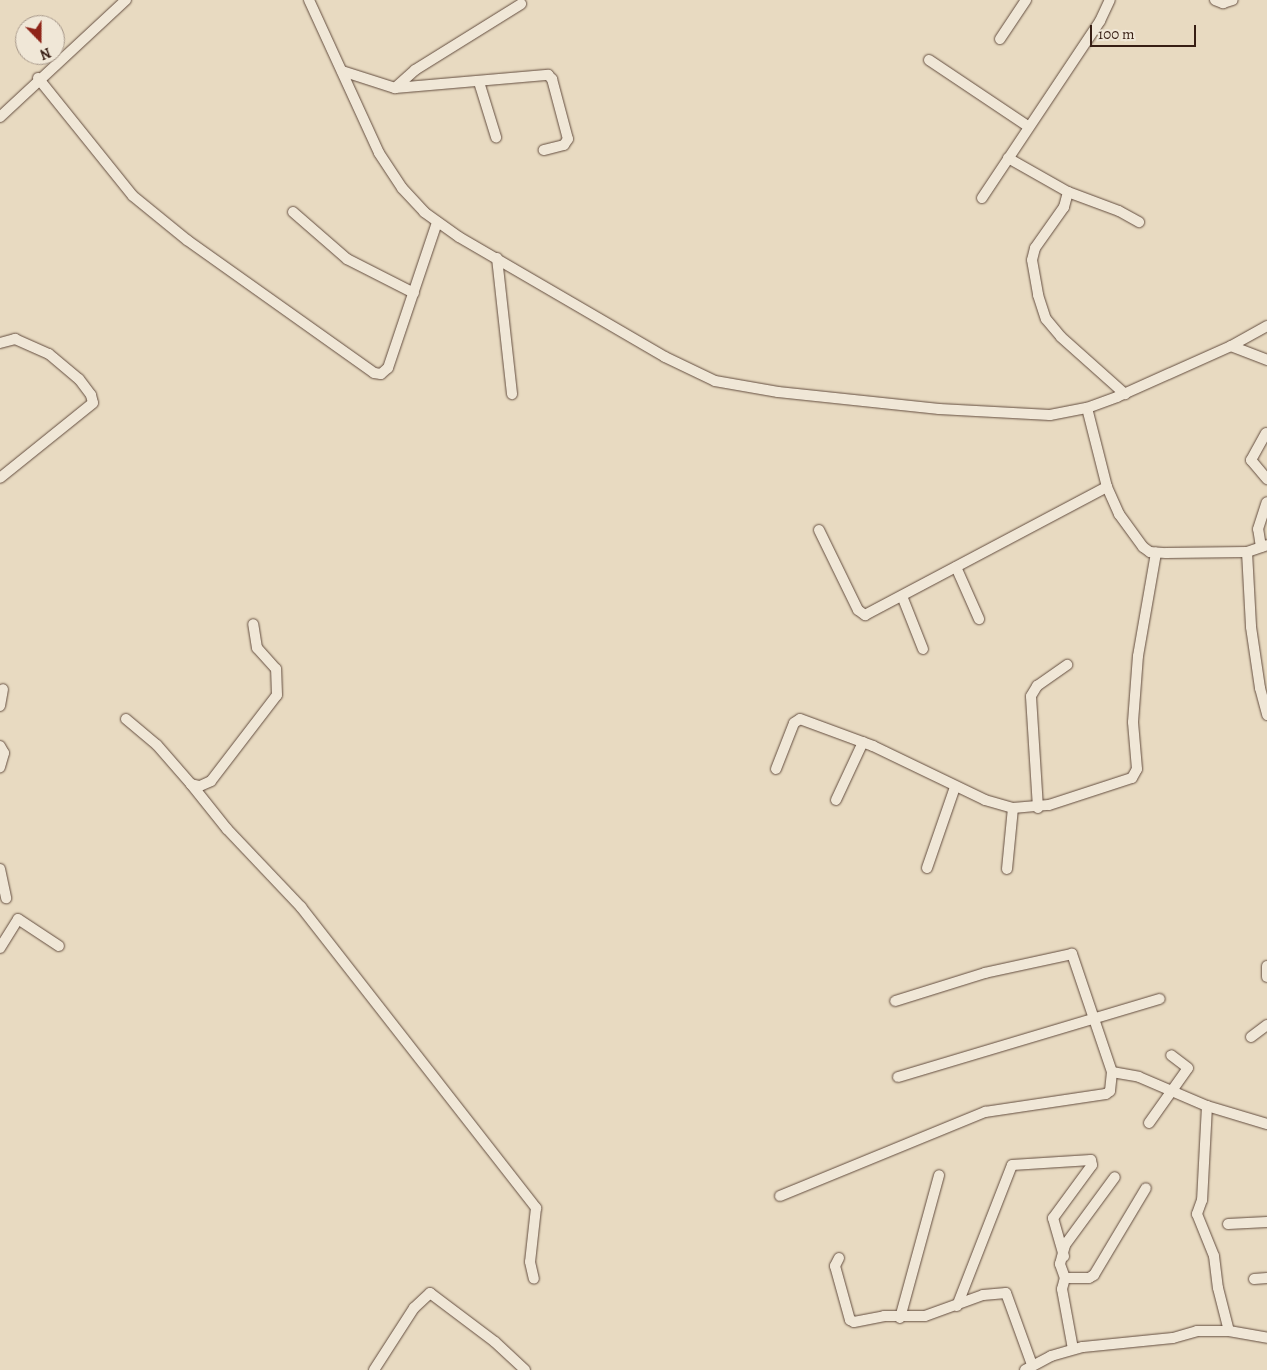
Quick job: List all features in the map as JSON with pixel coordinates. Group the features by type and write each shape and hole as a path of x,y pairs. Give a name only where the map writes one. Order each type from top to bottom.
{"street":[{"path":"0,117 38,78 126,0"},
{"path":"309,0 392,174 413,201 437,222 673,362 698,374 732,385 1017,416 1087,408 1125,394 1231,346 1267,326"},
{"path":"1000,39 1026,0"},
{"path":"1215,0 1223,3 1233,0"},
{"path":"982,198 1100,21 1106,2"},
{"path":"395,88 415,70 521,4"},
{"path":"929,60 1029,127"},
{"path":"342,71 395,88 543,75 552,79 567,141 544,150"},
{"path":"38,78 133,196 187,240 374,373 382,374 388,368 437,222"},
{"path":"479,82 496,138"},
{"path":"1008,158 1068,192 1119,210 1139,222"},
{"path":"1068,192 1064,207 1035,248 1032,260 1038,295 1046,319 1061,337 1125,394"},
{"path":"292,212 346,260 414,293"},
{"path":"497,258 512,394"},
{"path":"0,343 15,339 49,354 79,379 92,395 93,403 0,478"},
{"path":"1231,346 1267,360"},
{"path":"1087,408 1107,487 1132,533 1143,546 1156,553 1247,552 1264,546 1258,529 1267,502"},
{"path":"1266,433 1251,460 1267,479"},
{"path":"819,530 862,614 902,596 1107,487"},
{"path":"1247,552 1248,600 1263,679 1267,715"},
{"path":"776,769 798,719 863,742 985,800 1012,808 1038,808 1109,788 1135,776 1133,722 1138,656 1156,553"},
{"path":"956,567 979,619"},
{"path":"902,596 923,649"},
{"path":"191,784 200,786 221,771 277,695 276,669 257,648 253,624"},
{"path":"1038,808 1031,696 1037,686 1067,665"},
{"path":"0,706 3,690"},
{"path":"126,719 157,745 227,829 301,907 536,1208 530,1262 534,1278"},
{"path":"836,800 863,742"},
{"path":"0,746 4,753 0,767"},
{"path":"927,868 955,786"},
{"path":"1007,869 1012,808"},
{"path":"0,869 6,898"},
{"path":"0,948 18,919 59,946"},
{"path":"780,1196 985,1112 1106,1094 1110,1091 1112,1072 1075,957 1068,953 985,973 895,1001"},
{"path":"1267,966 1267,977"},
{"path":"898,1076 1160,999"},
{"path":"1251,1037 1267,1025"},
{"path":"1149,1123 1174,1091 1188,1068 1171,1055"},
{"path":"1112,1072 1139,1077 1207,1106 1267,1124"},
{"path":"1207,1106 1202,1200 1197,1214 1214,1256 1218,1288 1229,1331"},
{"path":"957,1306 1012,1165 1091,1160 1092,1165 1053,1218 1064,1256"},
{"path":"900,1318 939,1175"},
{"path":"1073,1350 1062,1289 1065,1278 1060,1264 1064,1256 1065,1245 1115,1176"},
{"path":"1065,1278 1089,1278 1094,1275 1146,1188"},
{"path":"1228,1224 1267,1222"},
{"path":"839,1258 835,1266 850,1321 884,1316 900,1318 929,1315 983,1295 1006,1293 1028,1367 1073,1350 1173,1338 1208,1330 1229,1331 1267,1338"},
{"path":"1254,1279 1267,1278"},
{"path":"374,1370 414,1308 430,1293 495,1342 525,1370"}]}
